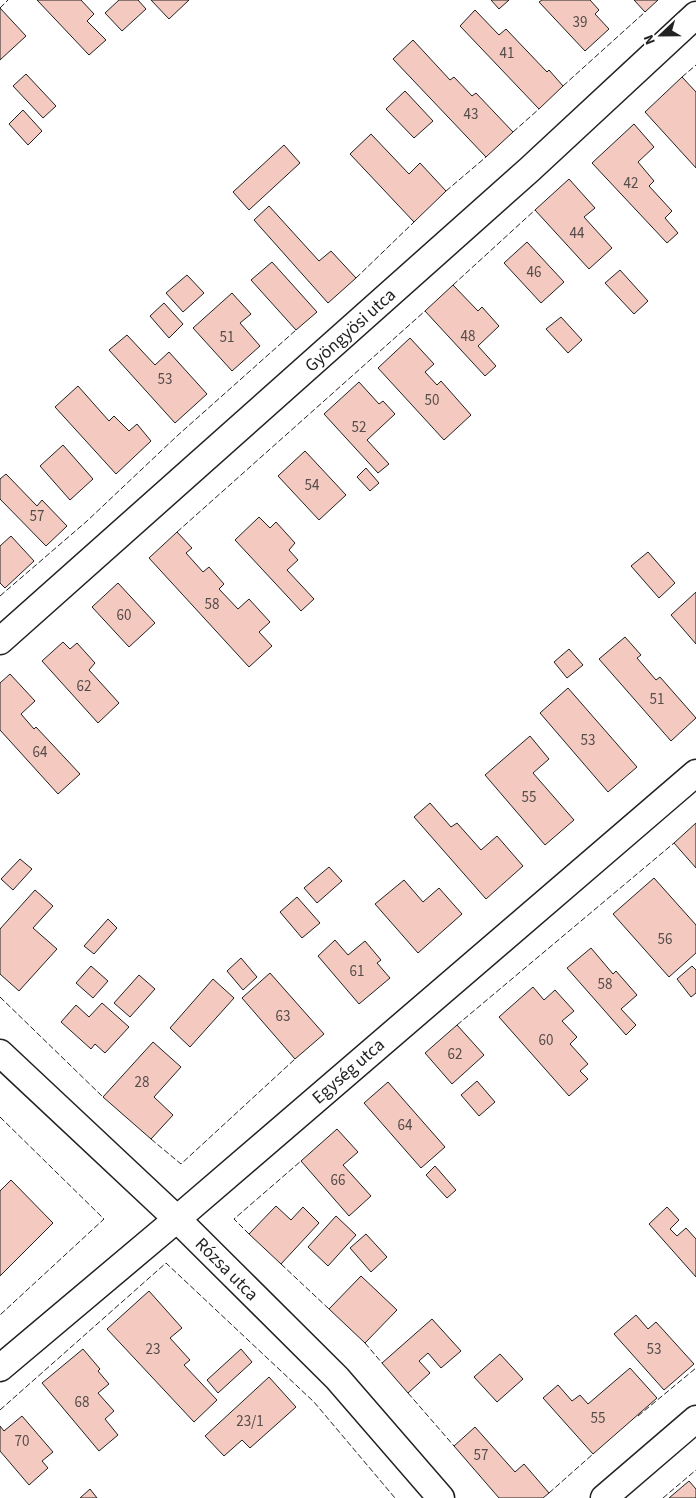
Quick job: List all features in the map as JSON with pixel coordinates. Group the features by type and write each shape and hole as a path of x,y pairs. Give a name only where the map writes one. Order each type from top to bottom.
{"street":[{"name":"Gyöngyösi utca","path":"0,641 529,170 696,15"},
{"name":"Egység utca","path":"0,1368 177,1219 696,773"},
{"name":"Rózsa utca","path":"0,1053 177,1219 337,1378 441,1498"},
{"path":"604,1498 696,1419"}],"building":[{"path":"37,0 81,0 94,14 87,21 106,40 89,55"},
{"path":"119,0 138,0 146,9 122,31 105,13"},
{"path":"151,0 189,0 169,19"},
{"path":"491,0 509,0 499,9"},
{"path":"542,0 590,0 599,10 595,14 609,29 585,51 539,2"},
{"path":"634,0 658,0 645,12"},
{"path":"0,8 26,36 0,60"},
{"path":"475,10 499,35 506,29 563,86 539,109 460,26"},
{"path":"413,40 450,80 454,77 472,96 476,93 513,132 486,157 393,59"},
{"path":"26,74 56,106 43,118 13,86"},
{"path":"682,77 696,92 696,168 645,112"},
{"path":"405,91 433,121 414,138 386,109"},
{"path":"23,110 42,131 28,145 9,124"},
{"path":"634,124 654,147 638,162 654,181 649,186 672,211 665,218 678,233 667,243 592,163"},
{"path":"371,134 409,174 420,163 446,191 414,222 350,154"},
{"path":"284,145 300,163 249,210 233,192"},
{"path":"569,179 595,208 584,217 612,248 589,269 535,210"},
{"path":"269,206 319,261 331,251 356,278 328,303 254,220"},
{"path":"527,242 564,282 541,303 504,263"},
{"path":"272,262 317,312 296,330 251,280"},
{"path":"620,270 648,301 634,314 605,283"},
{"path":"187,275 204,293 183,312 166,293"},
{"path":"453,285 478,311 482,307 499,326 478,346 496,366 485,376 425,311"},
{"path":"232,293 251,314 240,323 260,346 232,371 193,328"},
{"path":"164,303 183,324 169,338 150,316"},
{"path":"561,317 582,340 568,353 546,329"},
{"path":"127,335 155,365 169,352 207,394 175,423 109,350"},
{"path":"410,338 434,364 425,372 437,385 441,381 471,415 444,440 378,368"},
{"path":"359,382 379,404 383,401 395,414 367,440 389,464 378,473 324,414"},
{"path":"78,386 109,421 114,416 129,431 137,424 151,441 116,474 55,407"},
{"path":"63,445 93,479 70,500 40,466"},
{"path":"305,451 346,495 319,520 278,476"},
{"path":"366,468 379,483 370,491 357,477"},
{"path":"6,474 37,506 42,500 67,526 46,546 0,499 0,479"},
{"path":"259,517 270,528 276,522 295,543 289,550 298,560 287,570 314,599 301,611 235,540"},
{"path":"177,532 192,548 186,553 203,572 209,567 224,584 219,589 238,609 249,599 270,622 259,632 272,646 249,667 149,558"},
{"path":"11,536 34,561 5,588 0,583 0,546"},
{"path":"648,552 675,583 659,598 631,566"},
{"path":"118,583 155,623 129,647 92,607"},
{"path":"696,592 696,644 671,615"},
{"path":"625,637 641,655 637,658 656,680 660,677 696,718 671,741 599,659"},
{"path":"63,642 70,649 77,643 95,663 89,670 119,703 98,723 42,661"},
{"path":"569,649 583,665 567,678 554,662"},
{"path":"10,674 35,701 21,714 34,729 36,727 80,774 58,794 0,730 0,683"},
{"path":"568,688 637,767 608,792 540,713"},
{"path":"530,736 549,759 533,773 574,820 545,845 485,775"},
{"path":"430,803 451,827 457,823 481,850 497,836 523,866 486,899 414,817"},
{"path":"696,823 696,868 674,843"},
{"path":"20,859 32,869 13,890 1,879"},
{"path":"329,867 342,881 317,903 304,888"},
{"path":"654,878 696,925 696,953 669,977 613,914"},
{"path":"404,880 423,902 439,888 462,914 418,953 375,904"},
{"path":"35,890 53,906 33,928 57,949 19,991 0,974 0,929"},
{"path":"297,897 320,923 302,938 280,912"},
{"path":"108,919 117,928 94,954 84,946"},
{"path":"335,940 348,955 365,941 381,960 377,963 390,978 359,1004 318,956"},
{"path":"591,948 613,974 616,971 637,995 621,1009 636,1025 626,1035 567,968"},
{"path":"241,958 257,977 243,990 227,971"},
{"path":"91,966 108,981 93,998 76,983"},
{"path":"692,966 696,970 696,993 691,997 677,979"},
{"path":"270,973 324,1034 295,1059 242,998"},
{"path":"139,975 155,989 130,1017 114,1003"},
{"path":"213,979 234,998 190,1047 170,1028"},
{"path":"533,987 544,1000 555,990 574,1011 562,1021 577,1037 570,1044 588,1064 580,1071 588,1079 569,1096 499,1017"},
{"path":"102,1003 129,1027 105,1053 95,1044 91,1049 61,1022 76,1005 89,1017"},
{"path":"457,1025 484,1055 452,1084 425,1053"},
{"path":"153,1042 181,1067 154,1097 173,1115 151,1139 103,1097"},
{"path":"477,1081 495,1102 479,1116 461,1095"},
{"path":"388,1082 445,1147 421,1168 364,1103"},
{"path":"337,1129 358,1152 343,1165 371,1196 349,1216 301,1161"},
{"path":"435,1166 456,1190 447,1198 426,1175"},
{"path":"11,1180 53,1223 0,1276 0,1191"},
{"path":"276,1206 291,1220 303,1207 319,1223 281,1264 249,1234"},
{"path":"667,1207 679,1220 670,1229 677,1236 686,1228 696,1239 696,1277 649,1224"},
{"path":"336,1216 356,1235 328,1266 308,1247"},
{"path":"366,1234 387,1257 371,1272 350,1248"},
{"path":"361,1276 397,1310 365,1343 329,1309"},
{"path":"149,1291 182,1328 170,1338 190,1360 184,1365 217,1400 194,1422 107,1329"},
{"path":"636,1315 648,1329 656,1322 694,1364 664,1390 614,1334"},
{"path":"432,1319 461,1351 441,1368 428,1353 419,1361 430,1373 408,1393 382,1363"},
{"path":"83,1349 100,1369 98,1371 109,1384 98,1393 114,1411 105,1419 118,1435 99,1451 42,1383"},
{"path":"241,1349 252,1362 218,1393 207,1380"},
{"path":"500,1354 523,1379 497,1402 474,1377"},
{"path":"630,1368 657,1398 593,1454 543,1398 558,1385 572,1401 580,1395 588,1404"},
{"path":"269,1377 296,1407 250,1448 242,1440 224,1456 205,1436"},
{"path":"22,1416 53,1452 42,1461 48,1468 29,1485 0,1451 0,1426 4,1431"},
{"path":"475,1427 515,1472 524,1464 549,1493 543,1498 499,1498 454,1446"},
{"path":"689,1481 696,1489 696,1498 669,1498"},
{"path":"90,1489 97,1498 80,1498"}],"fence":[{"path":"0,8 8,0"},
{"path":"563,86 645,12"},
{"path":"682,77 696,65"},
{"path":"513,132 539,109"},
{"path":"446,191 486,157"},
{"path":"453,285 535,210"},
{"path":"356,278 414,222"},
{"path":"177,532 425,311"},
{"path":"0,596 87,521 177,436 296,330"},
{"path":"457,1025 674,843"},
{"path":"0,997 103,1097"},
{"path":"151,1139 181,1164 295,1059"},
{"path":"0,1117 104,1219 0,1315"},
{"path":"249,1234 234,1219 301,1161"},
{"path":"0,1410 166,1263 314,1402 395,1498"},
{"path":"281,1264 329,1309"},
{"path":"365,1343 382,1363"},
{"path":"638,1416 696,1368"},
{"path":"408,1393 454,1446"},
{"path":"549,1493 593,1454"},
{"path":"663,1498 696,1470"}]}
